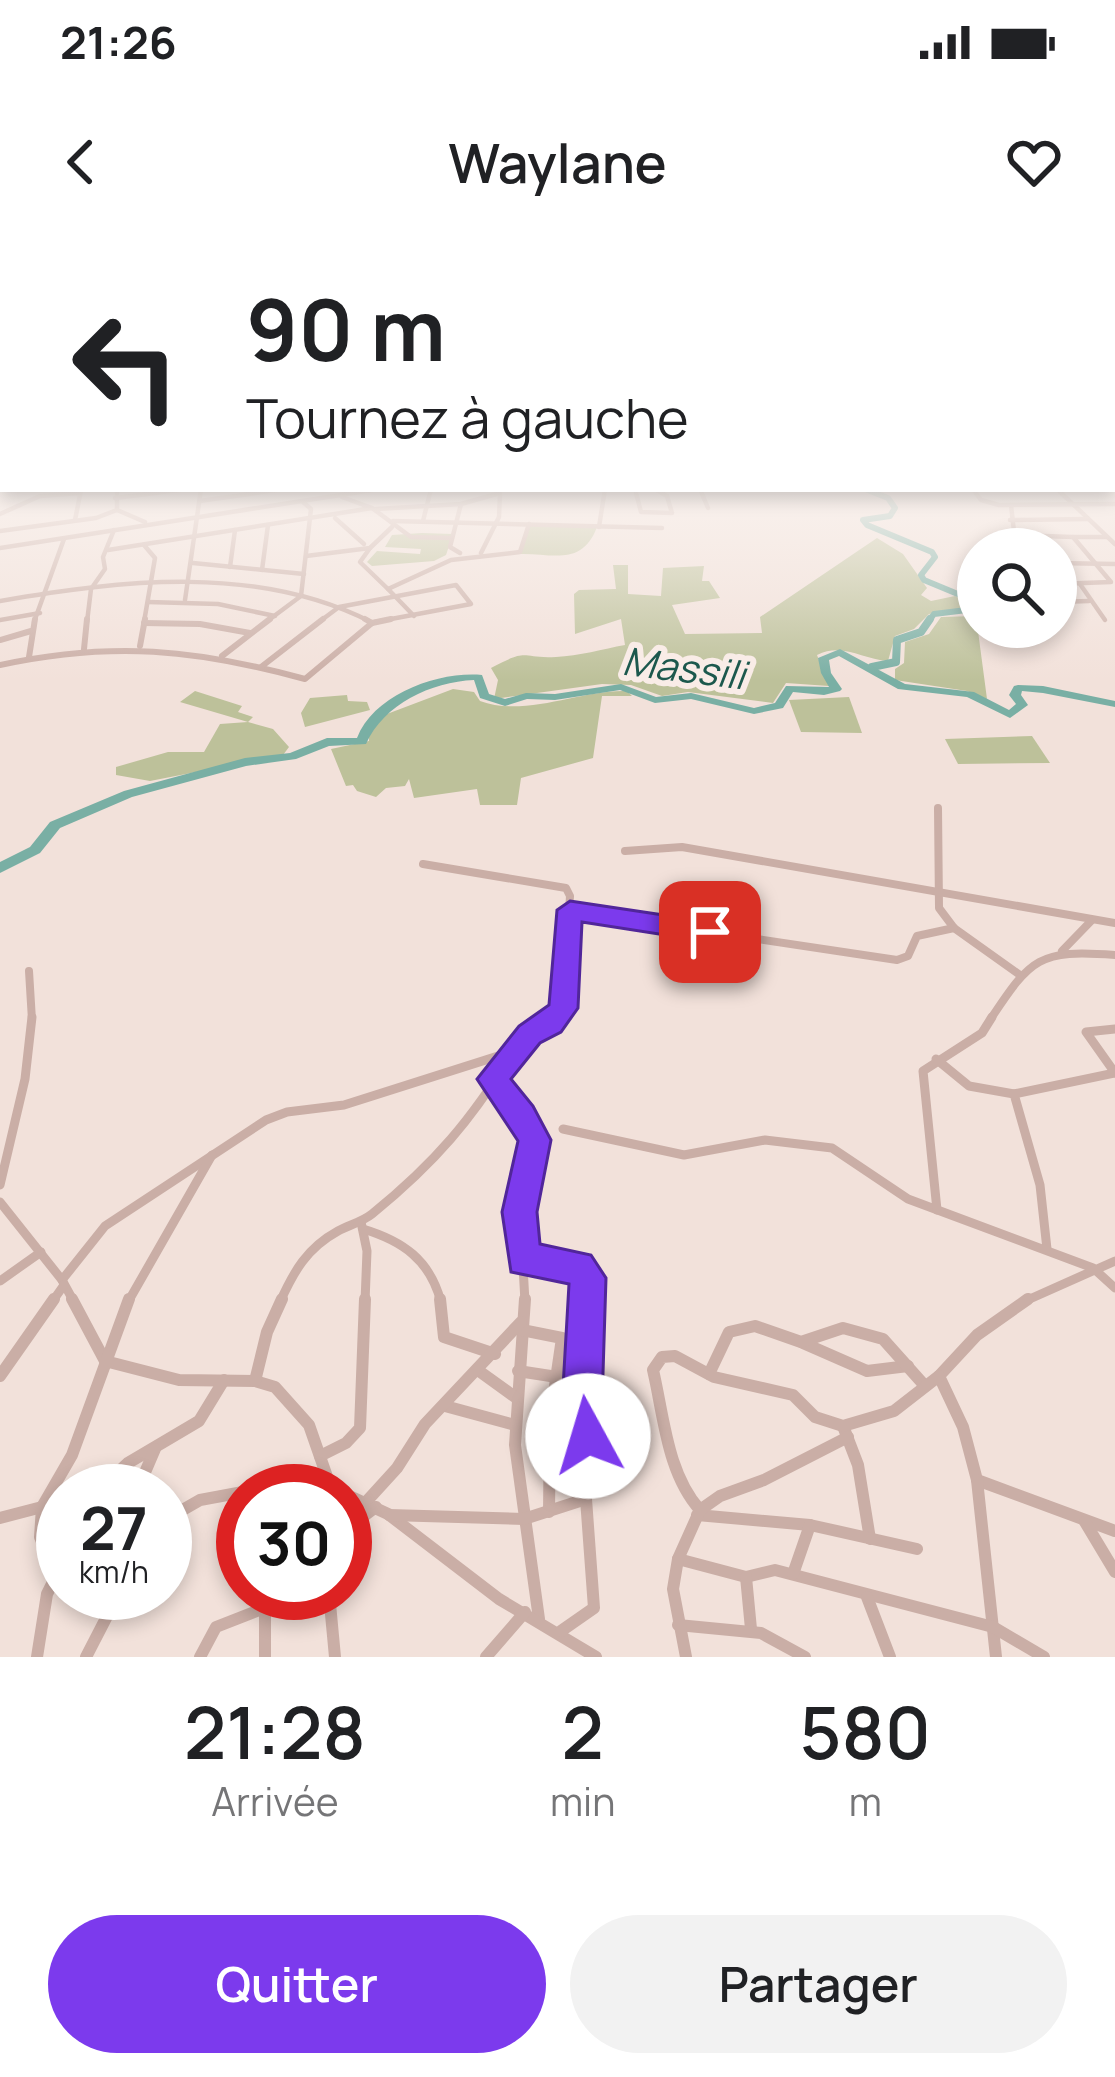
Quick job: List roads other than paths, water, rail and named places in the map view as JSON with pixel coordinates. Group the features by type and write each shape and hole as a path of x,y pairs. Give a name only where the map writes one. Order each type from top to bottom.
{"street":[{"path":"29,658 31,631 61,548"},
{"path":"84,649 91,589 106,569 103,557 108,550 119,548"},
{"path":"140,646 154,555 147,548"},
{"path":"185,600 195,548"},
{"path":"230,567 233,548"},
{"path":"262,570 265,548"},
{"path":"222,656 301,596 306,548"},
{"path":"306,556 355,548"},
{"path":"367,548 360,562 414,616"},
{"path":"450,548 470,554"},
{"path":"481,553 484,548"},
{"path":"388,590 426,566 470,554 520,552 521,548"},
{"path":"1083,548 1114,582"},
{"path":"193,563 304,574"},
{"path":"1077,564 1115,564"},
{"path":"0,601 46,592 190,582 301,596 372,623"},
{"path":"1105,620 1080,584 1114,582"},
{"path":"0,665 84,649 140,646 222,656 305,680 372,623 471,604 456,585 339,607 261,667"},
{"path":"148,602 185,600 275,616"},
{"path":"1077,602 1090,602"},
{"path":"0,620 40,613"},
{"path":"144,622 200,624 251,634"},
{"path":"0,640 31,631"},
{"path":"938,808 939,908 955,928 1020,975"},
{"path":"625,851 682,847 1115,923"},
{"path":"255,1381 263,1343 291,1270 327,1238 362,1225 461,1132 514,1051 563,1008 570,910 566,888 423,864"},
{"path":"570,910 897,960 908,956 916,936 955,928"},
{"path":"937,1210 923,1071 982,1033 1020,975 1062,951 1092,920"},
{"path":"1062,951 1115,955"},
{"path":"0,1185 30,1062 34,1009 28,971"},
{"path":"936,1060 969,1086 1014,1094 1115,1073 1086,1032 1087,1028 1115,1029"},
{"path":"0,1376 105,1226 212,1154 271,1117 344,1106 514,1051"},
{"path":"492,1079 522,1115 534,1140 520,1212 523,1325 515,1425 532,1616"},
{"path":"1014,1094 1040,1185 1047,1249"},
{"path":"563,1129 684,1155 765,1140 832,1148 884,1186 1094,1268 1115,1288"},
{"path":"69,1464 133,1292 181,1216 212,1154"},
{"path":"0,1202 63,1282 105,1361 179,1380 255,1381 275,1387 300,1412 323,1464"},
{"path":"362,1225 406,1244 422,1259 439,1293 444,1337 495,1354"},
{"path":"320,1456 346,1443 360,1428 367,1251 362,1225"},
{"path":"0,1281 41,1252"},
{"path":"524,1260 578,1267 588,1278 582,1405 588,1436 586,1499 594,1608 561,1631"},
{"path":"686,1657 673,1589 678,1559 699,1513 719,1496 764,1480 845,1431 893,1411 939,1376 1013,1304 1115,1261"},
{"path":"372,1503 418,1432 523,1325"},
{"path":"523,1325 561,1336 548,1461 549,1512"},
{"path":"709,1374 729,1332 755,1326 802,1342 856,1370 884,1372 908,1366"},
{"path":"802,1342 844,1329 889,1342 926,1386"},
{"path":"699,1513 684,1488 653,1370 669,1355 709,1374 793,1396 815,1417 845,1431 858,1465 870,1539"},
{"path":"478,1371 516,1398"},
{"path":"518,1371 557,1377"},
{"path":"939,1376 963,1427 977,1480 996,1657"},
{"path":"127,1464 202,1418 224,1381"},
{"path":"445,1406 515,1425"},
{"path":"149,1464 155,1449"},
{"path":"977,1480 1115,1531"},
{"path":"389,1515 524,1519 586,1499"},
{"path":"372,1505 416,1531 500,1599 561,1631 596,1657"},
{"path":"0,1519 36,1509"},
{"path":"699,1513 810,1525 917,1549"},
{"path":"1084,1520 1115,1572"},
{"path":"793,1574 810,1525"},
{"path":"678,1559 746,1577 771,1570 793,1574 993,1627 1044,1657"},
{"path":"746,1577 751,1629"},
{"path":"867,1597 890,1657"},
{"path":"486,1657 532,1616"},
{"path":"37,1657 46,1620"},
{"path":"86,1657 105,1620"},
{"path":"200,1657 216,1628 236,1620"},
{"path":"265,1620 265,1657"},
{"path":"332,1620 335,1657"},
{"path":"678,1625 751,1629 777,1638 805,1657"}],"waterway":[{"path":"923,548 935,557 921,575 924,580 965,597 975,609 934,614 928,622"},
{"path":"872,667 896,662 897,640 921,632 930,619"},
{"name":"Massili","path":"0,868 35,850 55,825 128,794 245,762 292,756 327,742 362,741 367,728 391,705 427,687 463,677 478,677 484,696 505,703 526,696 555,697 621,687 655,700 691,696 754,711 779,706 790,688 836,689 823,658 840,652 902,687 970,694 1010,715 1022,705 1015,695 1018,688 1115,704"}]}
